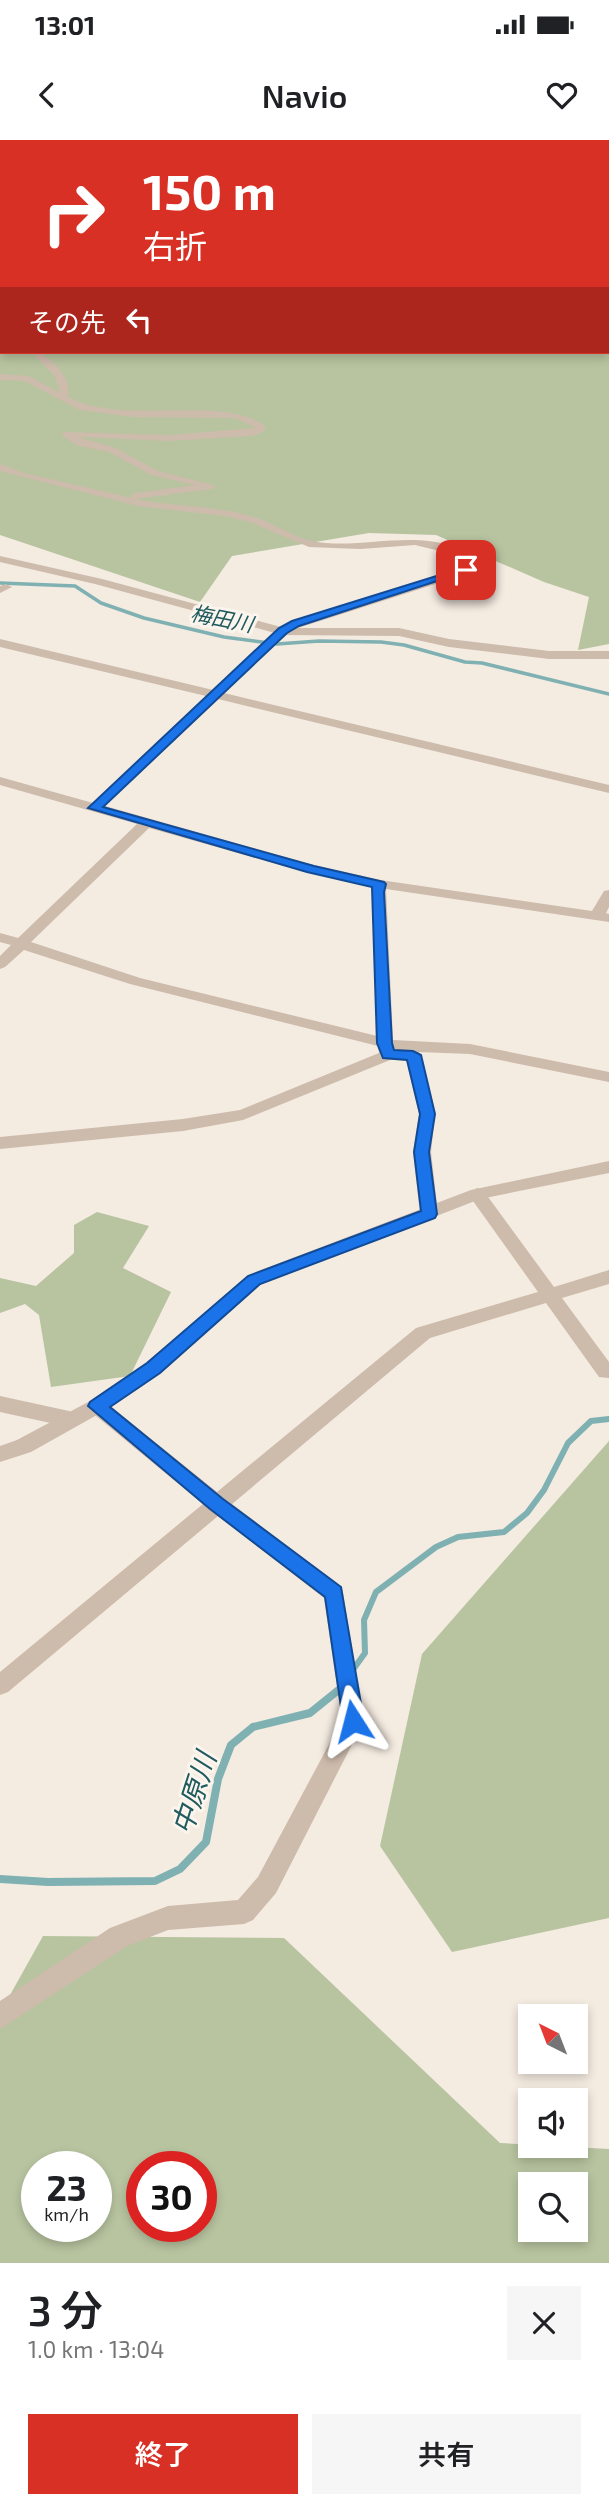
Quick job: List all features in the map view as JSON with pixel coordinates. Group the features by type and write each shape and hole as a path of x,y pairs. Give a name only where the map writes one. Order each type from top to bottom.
{"street":[{"path":"37,354 61,376 65,388 65,395 62,397"},
{"path":"0,377 26,378 80,407 134,415 237,415 262,429 251,433 167,438 66,434 80,443 112,450 155,473 212,486 117,498"},
{"path":"0,467 21,475 117,498 254,520 319,545 360,546 415,542 447,550 473,562 466,570 445,578 296,624 283,631 95,808"},
{"path":"0,559 99,581 244,623 283,631 399,632 449,643 549,655 609,655"},
{"path":"0,643 609,789"},
{"path":"0,781 311,869 380,884 603,917 609,894"},
{"path":"0,964 145,824"},
{"path":"380,884 377,892 386,1049"},
{"path":"0,937 135,981 413,1055 427,1114 422,1152 429,1214"},
{"path":"0,1143 183,1125 243,1115 386,1049 399,1046 470,1049 609,1077"},
{"path":"0,1454 24,1446 97,1406 153,1368 254,1280 477,1194 609,1167"},
{"path":"477,1194 606,1372"},
{"path":"0,1685 423,1333 609,1277"},
{"path":"0,1404 69,1419"},
{"path":"0,2016 120,1937 168,1918 244,1912 267,1885 353,1721 334,1593 217,1504 97,1406"}],"green space":[{"path":"0,354 609,354 609,644 578,650 589,597 544,582 436,535 369,533 232,556 200,602 0,535"},
{"path":"97,1212 149,1226 123,1268 171,1292 130,1376 51,1387 39,1315 25,1304 0,1313 0,1278 36,1286 74,1253 74,1225"},
{"path":"609,1441 609,1918 452,1952 380,1846 422,1654"},
{"path":"43,1936 284,1938 500,2143 518,2144 518,2158 588,2158 588,2148 609,2149 609,2263 0,2263 0,2013"}],"waterway":[{"name":"梅田川","path":"0,583 75,586 101,603 144,618 224,637 277,644 319,641 404,645 465,662 482,663 609,694"},
{"name":"中原川","path":"352,1671 365,1653 364,1620 376,1592 436,1547 458,1537 504,1532 527,1513 544,1490 568,1443 591,1421 609,1419"},
{"name":"中原川","path":"0,1879 48,1882 155,1881 180,1869 206,1842 218,1779 231,1745 253,1727 310,1713 341,1688"}],"route":[{"path":"353,1721 334,1593 217,1504 97,1406 153,1368 254,1280 429,1214 422,1152 427,1114 413,1055 388,1055 384,1043 377,892 380,884 311,869 95,808 283,631 296,624 466,570"}]}
